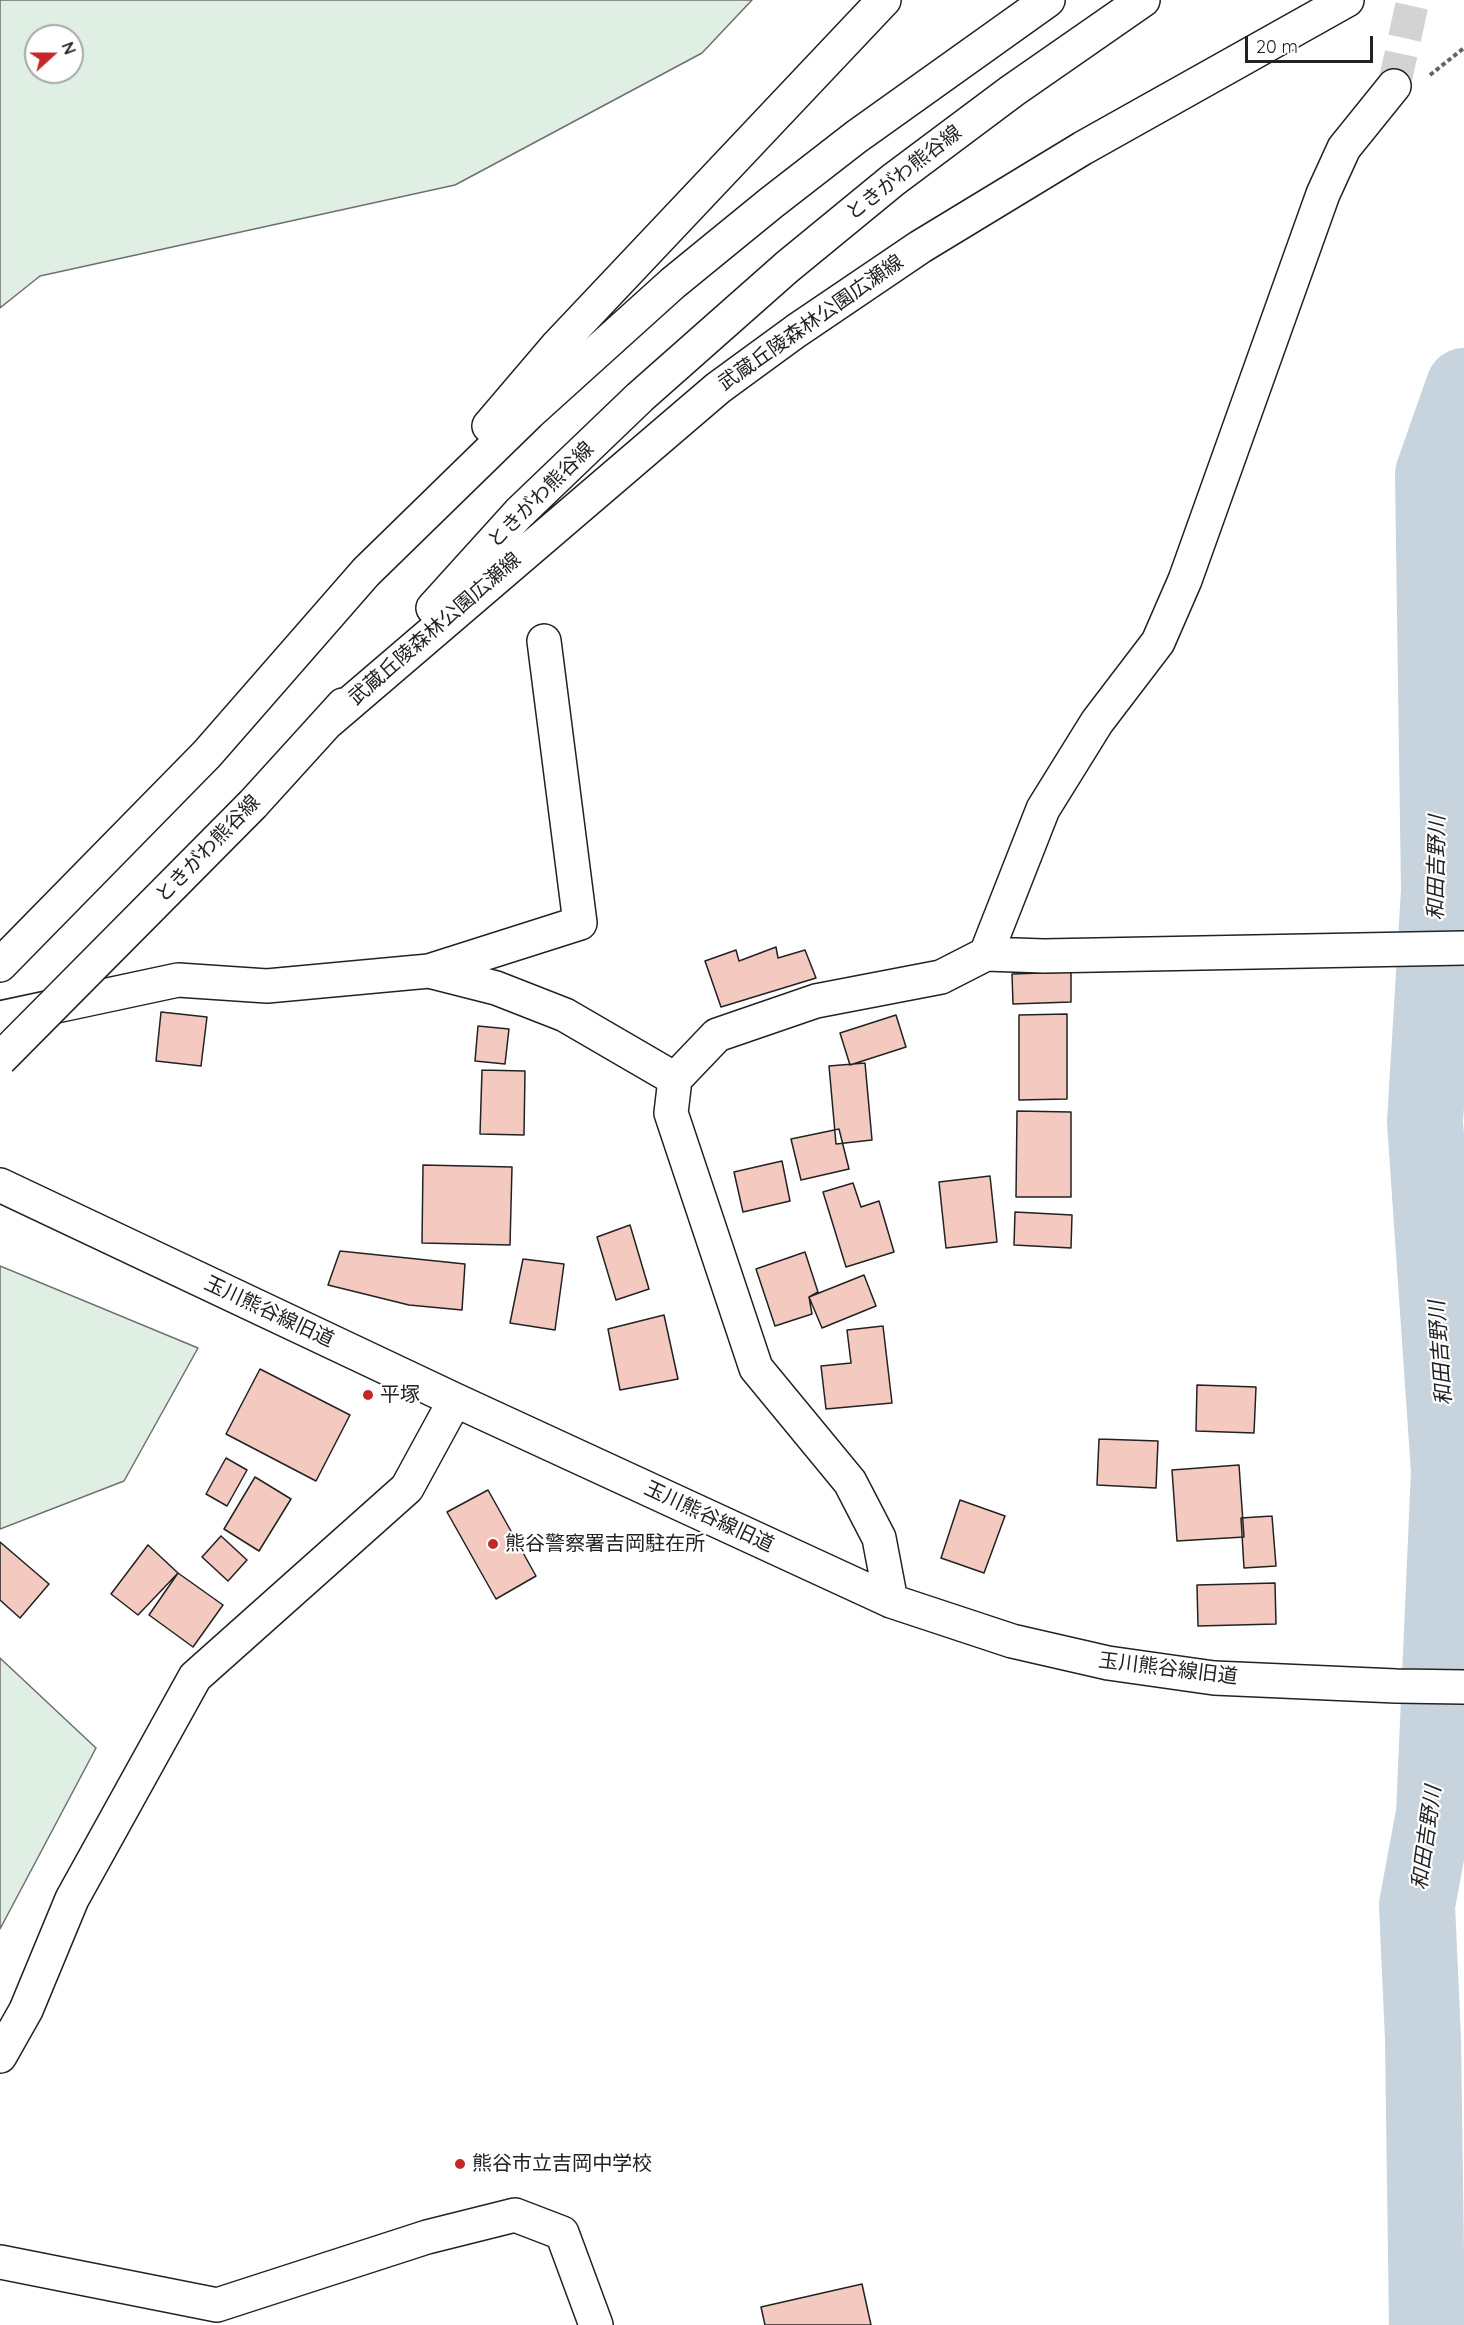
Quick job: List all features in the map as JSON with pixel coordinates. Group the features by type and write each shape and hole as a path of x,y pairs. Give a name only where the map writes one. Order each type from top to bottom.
{"street":[{"path":"0,965 207,754 366,572 558,345 884,0"},
{"path":"366,572 529,413 673,284 856,137 1048,0"},
{"name":"ときがわ熊谷線","path":"0,1059 253,804 519,513 640,397 787,267 892,180 993,105 1143,0"},
{"name":"武蔵丘陵森林公園広瀬線","path":"329,721 718,388 787,338 920,247 1083,148 1347,0"},
{"path":"986,954 1043,809 1097,722 1158,642 1185,580 1323,194 1344,148 1394,86"},
{"path":"0,1018 178,980 267,986 429,971 580,923 544,641"},
{"path":"891,1601 879,1538 850,1482 756,1368 671,1113 675,1078 717,1035 816,1001 941,976 986,954 1044,956 1464,948"},
{"path":"429,971 496,988 565,1015 675,1078"},
{"name":"玉川熊谷線旧道","path":"0,1185 454,1400 891,1601 1012,1641 1108,1664 1214,1678 1464,1687"},
{"path":"0,2056 26,2010 72,1899 195,1677 407,1488 454,1400"},
{"path":"0,2262 217,2305 427,2237 515,2215 562,2233 596,2325"}],"green space":[{"path":"0,0 752,0 702,53 455,185 40,276 0,308"},
{"path":"0,1266 198,1348 124,1481 0,1529"},
{"path":"0,1658 96,1748 0,1929"}],"building":[{"path":"776,947 778,958 805,950 816,978 721,1007 705,961 736,950 739,961"},
{"path":"1071,972 1071,1002 1013,1004 1012,974"},
{"path":"161,1012 207,1017 201,1066 156,1061"},
{"path":"1067,1014 1067,1099 1019,1100 1019,1015"},
{"path":"896,1015 906,1047 850,1065 840,1033"},
{"path":"478,1026 509,1029 505,1064 475,1061"},
{"path":"865,1063 872,1140 836,1144 829,1066"},
{"path":"482,1070 525,1071 524,1135 480,1134"},
{"path":"1017,1111 1071,1112 1071,1197 1016,1197"},
{"path":"839,1129 849,1169 801,1180 791,1139"},
{"path":"782,1161 790,1201 743,1212 734,1172"},
{"path":"423,1165 512,1167 510,1245 422,1243"},
{"path":"990,1176 997,1242 946,1248 939,1182"},
{"path":"853,1183 861,1207 879,1201 894,1252 846,1267 823,1192"},
{"path":"1015,1212 1072,1215 1071,1248 1014,1245"},
{"path":"630,1225 649,1289 616,1300 597,1237"},
{"path":"340,1251 465,1264 462,1310 409,1305 328,1285"},
{"path":"805,1252 818,1292 809,1297 812,1314 775,1326 756,1269"},
{"path":"523,1259 564,1264 555,1330 510,1323"},
{"path":"864,1275 876,1306 822,1328 809,1297"},
{"path":"664,1315 678,1379 620,1390 608,1329"},
{"path":"883,1326 892,1403 826,1409 821,1366 851,1363 847,1330"},
{"path":"260,1369 350,1415 316,1481 226,1434"},
{"path":"1197,1385 1256,1387 1254,1433 1196,1431"},
{"path":"1099,1439 1158,1441 1156,1488 1097,1485"},
{"path":"226,1458 247,1470 227,1506 206,1494"},
{"path":"1239,1465 1244,1537 1177,1541 1172,1470"},
{"path":"255,1477 291,1499 259,1551 224,1529"},
{"path":"488,1490 536,1576 496,1599 447,1512"},
{"path":"960,1500 1005,1516 984,1573 941,1558"},
{"path":"1272,1516 1276,1566 1244,1568 1241,1518"},
{"path":"221,1536 247,1560 228,1581 202,1557"},
{"path":"0,1542 49,1584 20,1618 0,1600"},
{"path":"148,1545 178,1573 138,1615 111,1594"},
{"path":"178,1573 223,1605 193,1647 149,1615"},
{"path":"1275,1583 1276,1624 1198,1626 1197,1585"},
{"path":"862,2284 871,2325 765,2325 761,2307"}],"waterway":[{"name":"和田吉野川","path":"1427,2325 1423,2039 1417,1905 1434,1814 1449,1471 1425,1122 1439,891 1433,474 1464,386"}],"tunnel":[{"path":"1394,86 1413,0"}],"place":[{"name":"平塚","path":"368,1395"},
{"name":"熊谷警察署吉岡駐在所","path":"493,1544"},
{"name":"熊谷市立吉岡中学校","path":"460,2164"}]}
